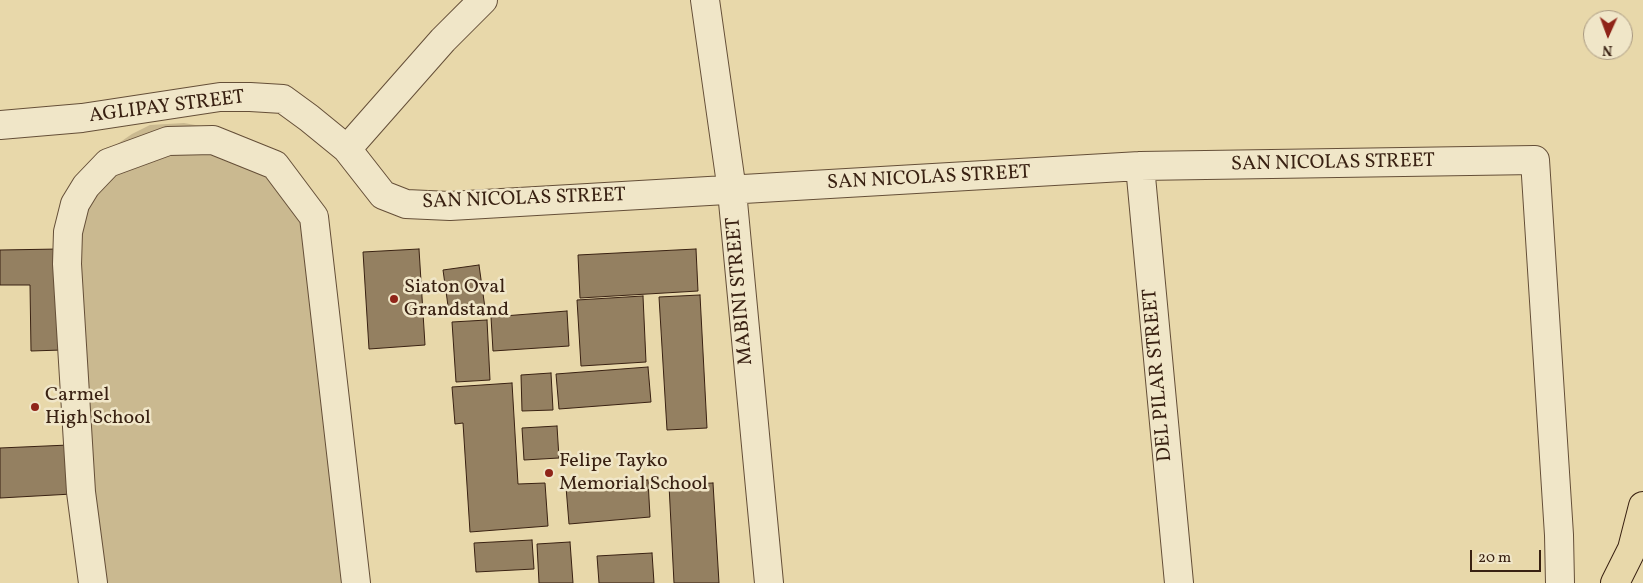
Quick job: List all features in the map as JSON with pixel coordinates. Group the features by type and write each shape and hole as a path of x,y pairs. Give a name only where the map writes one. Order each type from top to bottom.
{"highway":[{"path":"1615,583 1632,549 1643,506"}],"street":[{"path":"347,149 444,40 483,0"},
{"name":"MABINI STREET","path":"704,0 732,191 769,583"},
{"name":"AGLIPAY STREET","path":"0,125 82,118 220,97 250,97 283,100 309,118 347,149"},
{"path":"165,105 168,141"},
{"path":"93,583 81,492 67,264 68,232 75,204 86,186 108,163 168,141 213,140 275,165 314,217 356,583"},
{"name":"SAN NICOLAS STREET","path":"347,149 383,195 406,204 450,206 1140,166 1535,160 1559,535 1560,583"},
{"name":"DEL PILAR STREET","path":"1140,166 1179,583"}],"shaded area":[{"path":"184,123 234,132 281,155 327,213 363,583 82,583 66,205 94,160 132,134 150,125"}],"building":[{"path":"60,249 62,350 31,351 30,285 0,285 0,250"},
{"name":"Siaton Oval Grandstand","path":"419,249 425,345 369,349 363,252"},
{"path":"696,249 698,291 580,298 578,255"},
{"path":"479,265 485,308 449,313 443,270"},
{"path":"700,295 707,428 667,430 659,297"},
{"path":"643,296 646,362 581,366 577,300"},
{"path":"567,311 569,346 493,351 491,317"},
{"path":"487,320 490,380 456,382 452,322"},
{"path":"648,367 651,402 559,409 556,374"},
{"path":"551,373 553,410 522,411 521,375"},
{"path":"512,383 518,484 545,483 548,526 470,532 463,423 455,424 452,387"},
{"path":"557,426 559,458 524,460 522,428"},
{"path":"69,445 72,494 0,498 0,448"},
{"path":"648,480 650,517 569,524 566,487"},
{"path":"713,483 719,583 674,583 669,485"},
{"path":"532,540 534,569 476,572 474,543"},
{"path":"570,542 573,583 539,583 537,544"},
{"path":"652,553 654,583 599,583 597,556"}],"place":[{"name":"Siaton Oval Grandstand","path":"394,299"},
{"name":"Carmel High School","path":"35,407"},
{"name":"Felipe Tayko Memorial School","path":"549,473"}]}
